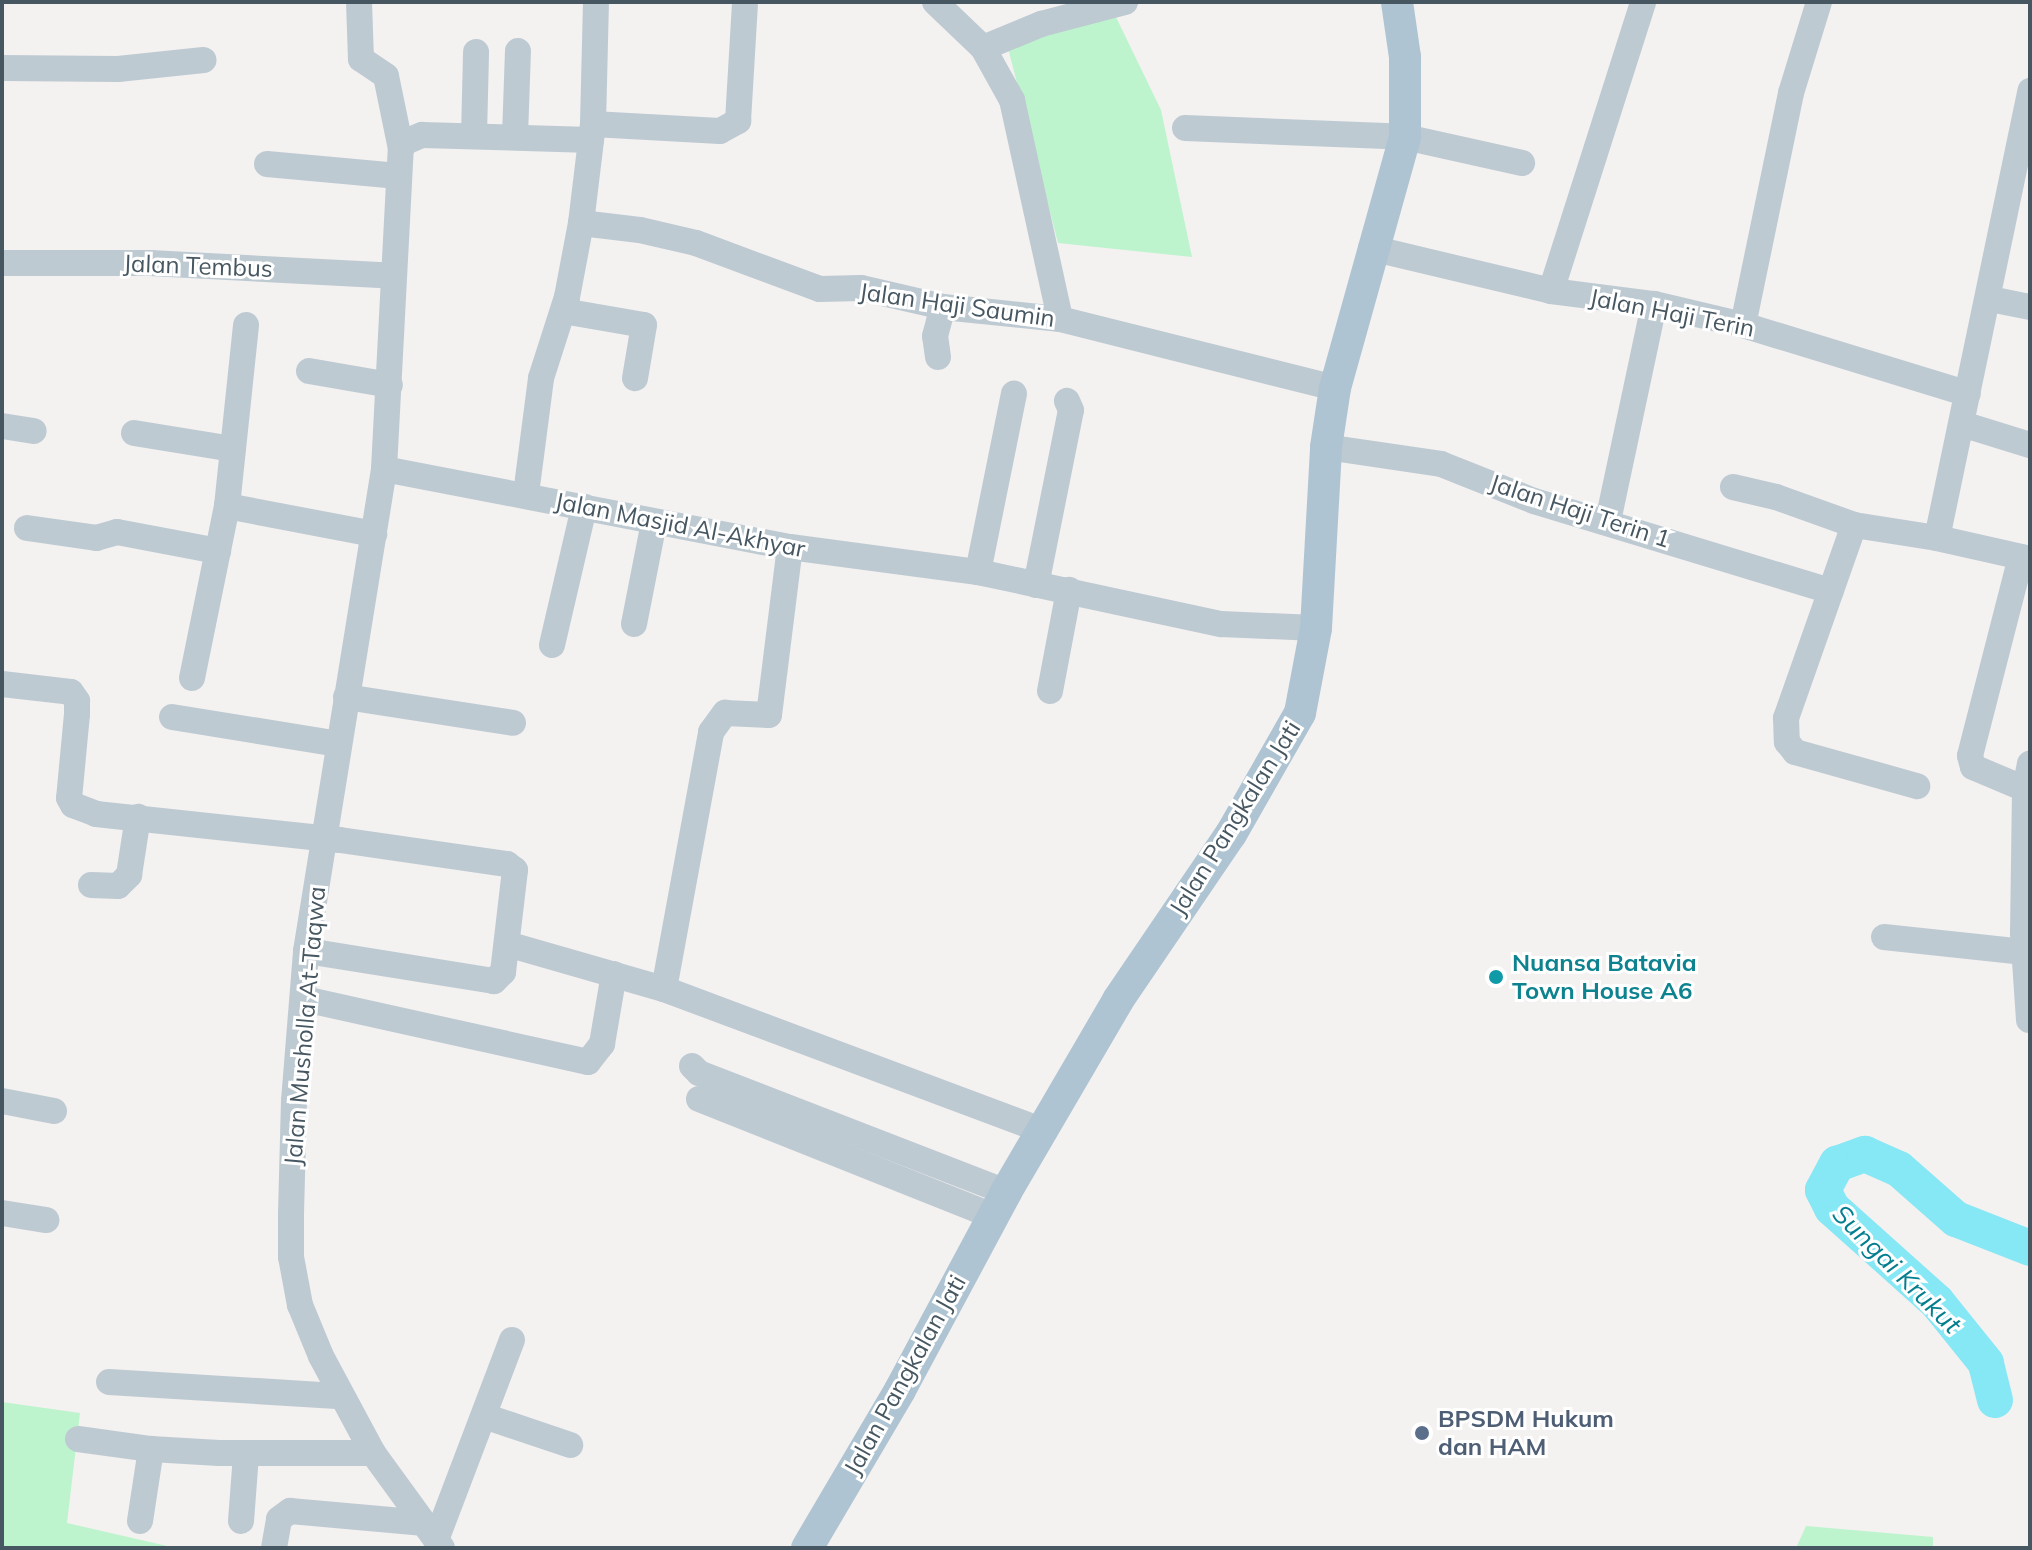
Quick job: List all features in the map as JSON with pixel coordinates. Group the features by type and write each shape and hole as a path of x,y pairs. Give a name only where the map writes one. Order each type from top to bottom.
{"main road":[{"name":"Jalan Pangkalan Jati","path":"807,1548 900,1390 1000,1204 1118,1000 1231,834 1300,713 1316,628 1326,447 1335,388 1371,248 1405,137 1405,57 1397,2"}],"street":[{"name":"Jalan Musholla At-Taqwa","path":"359,2 361,59 386,76 401,149 390,385 384,469 306,951 294,1101 291,1257 300,1305 341,1396 373,1453 434,1537"},
{"path":"526,494 541,378 563,311 581,223 592,132 596,2"},
{"path":"401,149 412,137 720,131 738,121 745,2"},
{"path":"935,2 983,48 1012,100 1060,319"},
{"path":"983,48 1041,24 1125,2"},
{"path":"1551,291 1643,2"},
{"path":"1743,325 1791,93 1819,2"},
{"path":"515,136 518,51"},
{"path":"474,136 476,52"},
{"path":"2,68 118,69 204,60"},
{"path":"1937,538 1990,299 2030,91"},
{"path":"1185,128 1405,137 1522,163"},
{"path":"267,164 398,176"},
{"name":"Jalan Haji Saumin","path":"581,223 640,230 696,243 820,289 861,288 943,307 1060,319 1335,388"},
{"name":"Jalan Haji Terin","path":"1371,248 1551,291 1654,304 1743,325 1968,394"},
{"name":"Jalan Tembus","path":"2,263 150,263 394,276"},
{"path":"1990,299 2030,307"},
{"path":"1608,521 1654,304"},
{"path":"938,357 935,336 943,307"},
{"path":"563,311 644,325 646,330 635,378"},
{"path":"192,678 227,506 246,325"},
{"path":"309,371 390,385"},
{"path":"978,572 1014,394"},
{"path":"1036,585 1071,410 1067,401"},
{"path":"1962,424 2030,445"},
{"path":"2,426 34,431"},
{"path":"134,433 233,449"},
{"name":"Jalan Haji Terin 1","path":"1326,447 1441,464 1534,501 1831,591"},
{"name":"Jalan Masjid Al-Akhyar","path":"384,469 790,547 978,572 1221,624 1316,628"},
{"path":"1733,487 1776,497 1854,525 1937,538 2026,558 1970,756 1973,767 2027,776 2024,952 2029,1020"},
{"path":"227,506 374,534"},
{"path":"552,645 584,507"},
{"path":"634,624 654,522"},
{"path":"1854,525 1786,718 1787,742 1795,752 1917,786"},
{"path":"27,528 96,538 117,532 218,551"},
{"path":"664,989 711,732 725,713 769,715 790,547"},
{"path":"1050,691 1069,590"},
{"path":"2,684 71,692 77,701 77,714 69,798 73,805 96,814 323,838 512,866 515,870 503,972 494,981 306,951"},
{"path":"346,697 513,723"},
{"path":"172,717 338,744"},
{"path":"91,885 118,886 129,875 138,817"},
{"path":"1884,937 2024,952"},
{"path":"507,944 664,989 1042,1130"},
{"path":"304,999 588,1062 602,1044 614,974"},
{"path":"692,1066 699,1073 1000,1204"},
{"path":"699,1099 1000,1204"},
{"path":"2,1101 54,1111"},
{"path":"2,1213 46,1220"},
{"path":"274,1548 279,1519 290,1511 434,1537 512,1340"},
{"path":"109,1382 341,1396"},
{"path":"484,1416 570,1445"},
{"path":"78,1439 151,1449 246,1454 373,1453"},
{"path":"140,1521 151,1449"},
{"path":"241,1521 246,1454"}],"green space":[{"path":"1115,15 1161,110 1192,257 1058,243 1007,44"},
{"path":"2,1402 80,1413 67,1523 176,1548 2,1548"},
{"path":"1806,1526 1933,1537 1933,1548 1796,1548"}],"waterway":[{"name":"Sungai Krukut","path":"1995,1400 1986,1363 1937,1302 1832,1208 1823,1190 1837,1164 1865,1154 1899,1169 1956,1219 2030,1248"}],"place":[{"name":"Nuansa Batavia Town House A6","path":"1496,977"},
{"name":"BPSDM Hukum dan HAM","path":"1422,1433"}]}
